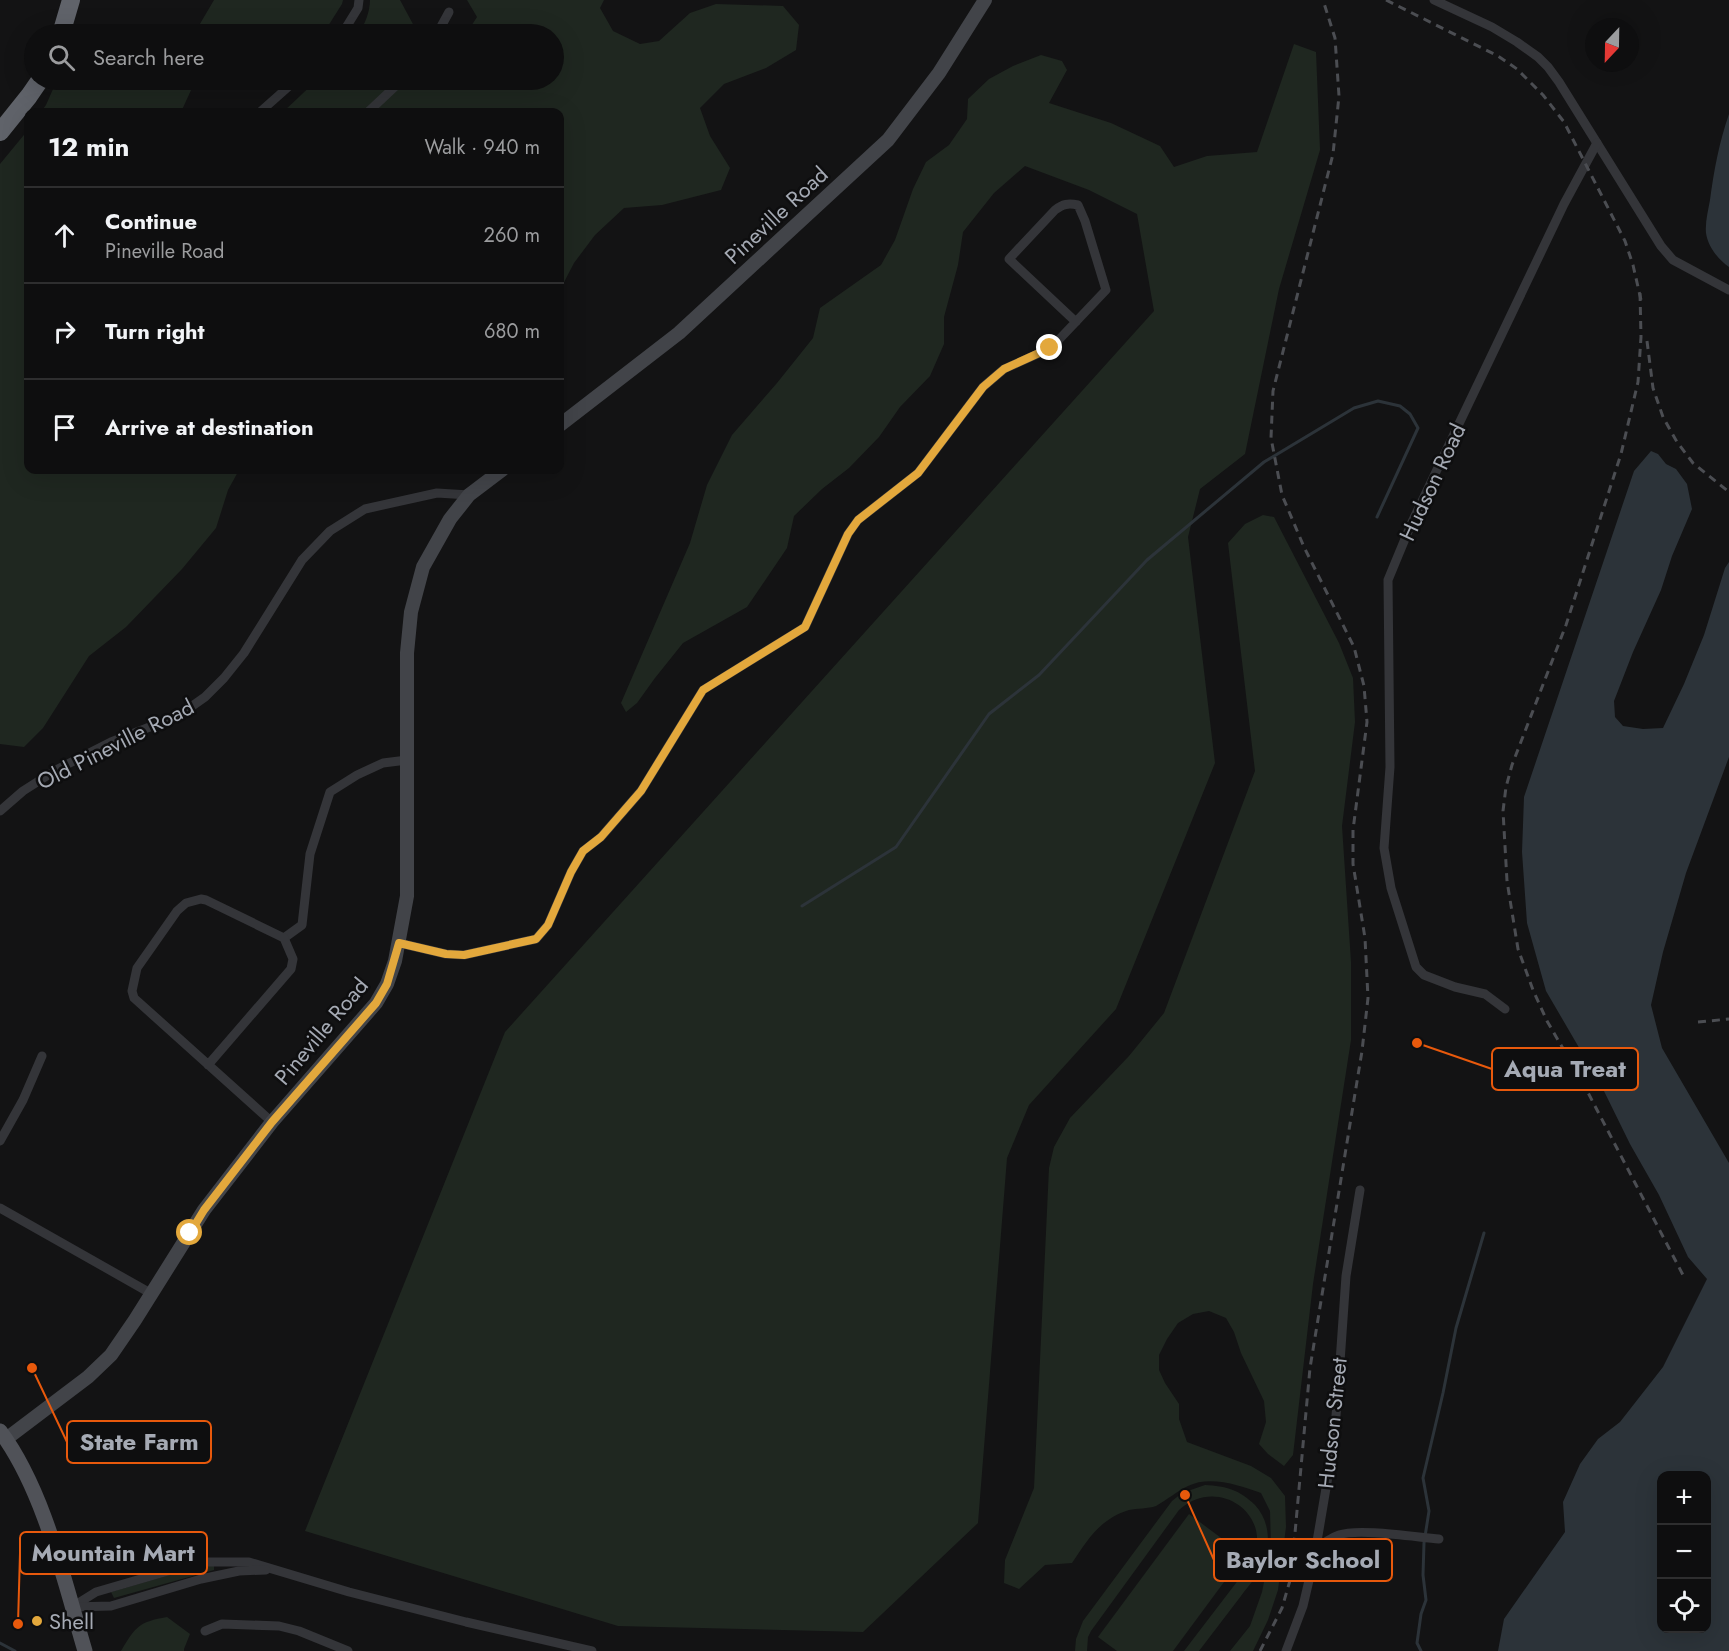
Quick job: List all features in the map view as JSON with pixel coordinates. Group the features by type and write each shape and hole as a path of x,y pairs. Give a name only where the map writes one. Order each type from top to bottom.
{"highway":[{"path":"64,24 71,0"},
{"path":"0,132 33,90"}],"main road":[{"name":"Pineville Road","path":"564,422 679,333 888,140 939,73 985,0"},
{"name":"Pineville Road","path":"3,1435 87,1377 111,1355 204,1210 272,1122 376,1003 387,984 399,943 407,896 407,653 411,612 423,567 450,519 469,495 497,474"},
{"path":"3,1435 36,1495 85,1651"}],"street":[{"path":"348,24 358,8 359,0"},
{"path":"1434,0 1492,27 1538,57 1559,82 1661,246 1673,260 1729,290"},
{"path":"442,24 449,12"},
{"path":"264,108 285,90"},
{"path":"372,108 391,90"},
{"name":"Hudson Road","path":"1505,1009 1485,994 1434,979 1424,975 1416,967 1391,888 1384,848 1390,767 1388,580 1422,501 1564,204 1597,143"},
{"path":"399,943 446,954 464,955 536,939 548,925 571,872 583,851 601,837 641,791 703,690 805,627 848,534 858,520 918,473 983,387 1004,369 1050,348 1076,322 1106,290 1078,205 1062,204 1009,259 1076,322"},
{"name":"Old Pineville Road","path":"0,811 23,791 56,770 111,742 178,716 205,697 244,653 302,560 330,531 365,509 437,493 469,495"},
{"path":"284,938 302,925 310,854 330,792 357,775 383,763 407,760"},
{"path":"208,1065 291,969 292,959 284,938 225,908 201,899 186,903 177,911 137,968 132,991 134,998 208,1065 272,1122"},
{"path":"0,1141 23,1100 42,1056"},
{"name":"Hudson Street","path":"1286,1651 1303,1606 1333,1447 1346,1275 1360,1191"},
{"path":"0,1208 152,1294"},
{"path":"1315,1551 1340,1534 1360,1532 1439,1539"},
{"path":"72,1607 96,1592 203,1562 249,1562 349,1592 592,1651"},
{"path":"72,1607 111,1606 161,1590 239,1571 278,1570"},
{"path":"205,1631 222,1624 279,1626 299,1631 348,1651"}],"shaded area":[{"path":"214,0 343,0 329,24 200,24"},
{"path":"370,0 400,0 413,24 364,24"},
{"path":"467,0 604,0 600,8 613,31 640,44 659,41 690,13 716,4 783,6 799,25 796,50 766,68 724,84 700,108 710,136 730,168 721,190 662,205 624,208 595,235 574,263 564,282 564,108 287,108 306,90 564,90 564,24 472,24 477,17"},
{"path":"1294,44 1316,52 1320,150 1279,289 1245,454 1200,489 1188,537 1215,763 1116,1009 1029,1105 1007,1158 978,1523 863,1632 618,1626 305,1531 505,1032 1154,311 1137,214 1089,190 1025,166 994,193 963,232 958,265 944,317 944,344 930,376 900,407 879,437 849,468 822,489 794,516 787,548 747,607 683,643 637,703 626,712 621,703 690,543 707,485 732,435 813,338 820,308 881,265 895,240 913,189 926,162 949,145 967,119 968,99 989,79 1041,55 1062,61 1067,70 1049,103 1111,123 1160,146 1174,167 1207,156 1257,152"},
{"path":"53,90 191,90 183,108 44,108"},
{"path":"1729,114 1729,267 1711,248 1706,229 1717,157"},
{"path":"24,135 24,474 237,474 228,490 216,528 182,569 126,627 89,656 43,728 24,747 0,744 0,164"},
{"path":"1651,451 1676,469 1687,484 1692,509 1614,701 1615,717 1623,726 1643,729 1663,728 1704,635 1725,568 1729,562 1729,757 1686,873 1663,952 1651,1005 1662,1048 1729,1163 1729,1651 1498,1651 1504,1619 1565,1532 1563,1502 1580,1464 1598,1439 1620,1422 1663,1367 1707,1279 1688,1257 1659,1195 1630,1144 1602,1087 1546,991 1527,923 1522,852 1524,797 1634,471"},
{"path":"1263,515 1274,517 1339,643 1353,678 1355,722 1342,826 1351,962 1351,1040 1313,1284 1293,1455 1284,1466 1259,1444 1266,1422 1264,1401 1226,1318 1209,1311 1193,1314 1178,1323 1159,1355 1159,1370 1179,1404 1179,1419 1187,1442 1251,1466 1271,1478 1285,1496 1286,1527 1278,1590 1268,1620 1253,1651 1230,1651 1250,1626 1262,1592 1271,1547 1270,1511 1261,1493 1244,1487 1215,1481 1205,1481 1188,1486 1156,1506 1129,1510 1102,1524 1072,1563 1045,1565 1019,1589 1004,1583 1005,1560 1034,1488 1049,1168 1054,1147 1070,1118 1129,1056 1164,1013 1255,771 1228,543 1245,524"},
{"path":"1205,1485 1232,1490 1255,1505 1266,1524 1268,1546 1260,1570 1199,1651 1184,1651 1249,1566 1256,1548 1256,1532 1251,1517 1240,1506 1227,1499 1211,1496 1195,1500 1179,1510 1091,1631 1087,1651 1075,1651 1076,1639 1083,1621 1172,1501 1182,1493"},
{"path":"1189,1514 1244,1555 1173,1651 1117,1651 1098,1637"},
{"path":"214,1565 214,1570 114,1598 111,1592 190,1569"},
{"path":"167,1617 190,1634 184,1651 121,1651 135,1631 144,1623"}],"waterway":[{"path":"802,906 896,847 989,714 1039,675 1147,560 1264,462 1354,408 1378,401 1400,406 1410,414 1418,428 1377,517"},
{"path":"1421,1651 1417,1643 1421,1614 1426,1600 1423,1575 1424,1543 1429,1511 1423,1478 1456,1328 1484,1233"},
{"path":"0,1643 15,1651"}],"railway":[{"path":"1260,1651 1282,1608 1291,1577 1310,1368 1362,1051 1368,998 1365,938 1353,864 1353,830 1367,722 1364,686 1354,647 1304,547 1282,495 1271,438 1273,391 1333,154 1339,96 1335,38 1323,0"},
{"path":"1386,0 1498,56 1517,69 1543,95 1564,122 1625,241 1641,300"},
{"path":"1640,293 1641,337 1638,382 1621,454 1566,625 1512,765 1503,811 1507,881 1518,949 1533,990 1547,1021 1583,1083 1683,1275"},
{"path":"1647,341 1653,388 1663,417 1677,442 1693,463 1729,492"},
{"path":"1698,1022 1729,1019"}],"place":[{"name":"Aqua Treat","path":"1417,1043"},
{"name":"State Farm","path":"32,1368"},
{"name":"Baylor School","path":"1185,1495"},
{"name":"Shell","path":"37,1621"},
{"name":"Mountain Mart","path":"18,1624"}],"route":[{"path":"190,1233 204,1210 272,1122 376,1003 387,984 399,943 446,954 464,955 536,939 548,925 571,872 583,851 601,837 641,791 703,690 805,627 848,534 858,520 918,473 983,387 1004,369 1050,348"}]}
